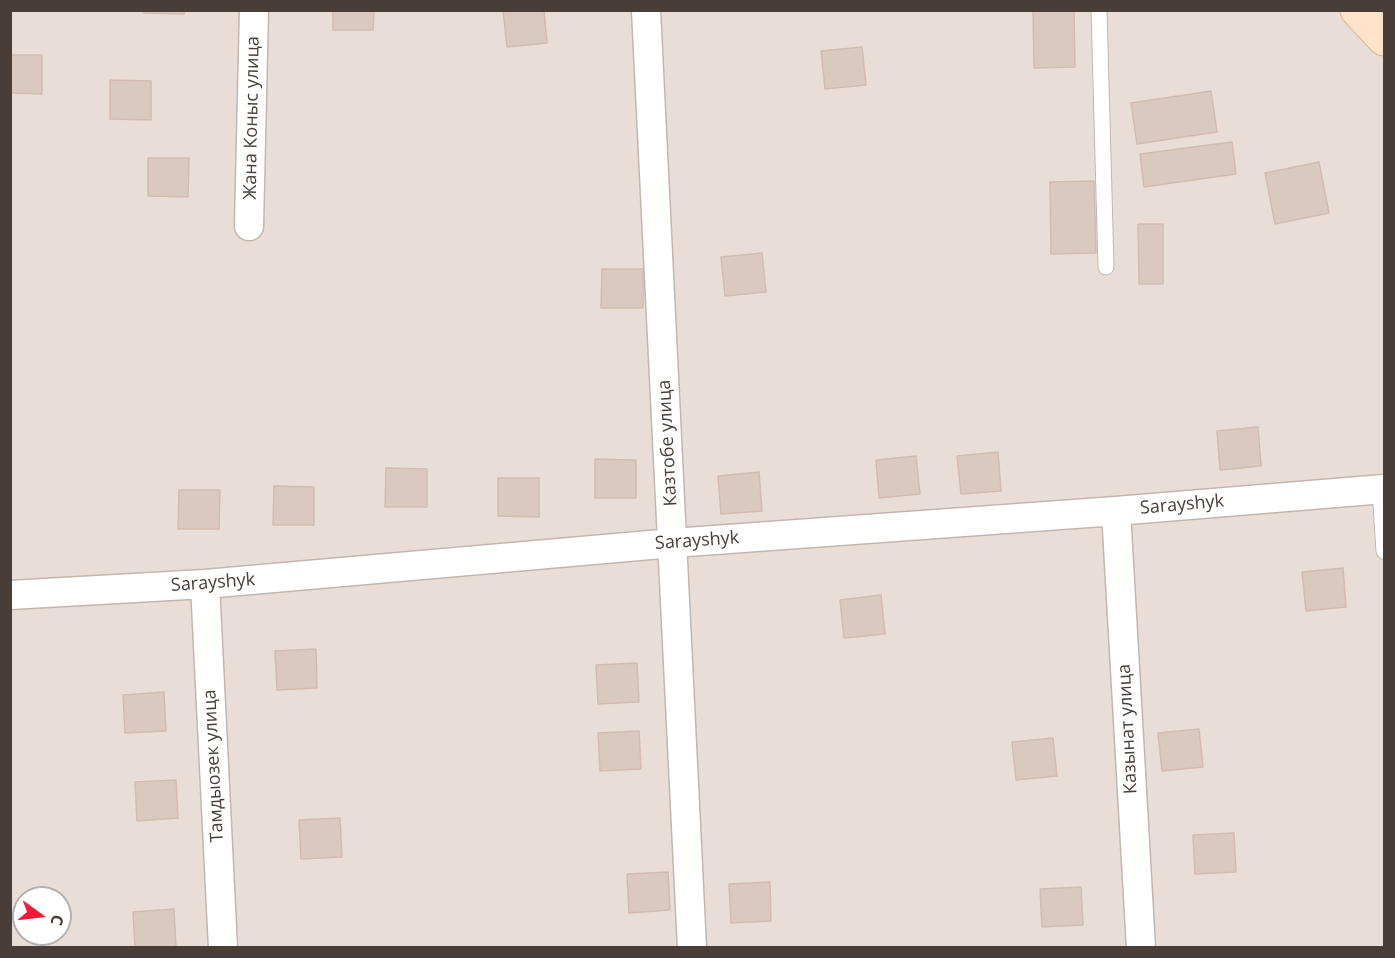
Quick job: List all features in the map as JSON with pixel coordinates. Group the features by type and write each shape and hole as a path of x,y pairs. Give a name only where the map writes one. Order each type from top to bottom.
{"main road":[{"path":"1357,10 1384,39"}],"street":[{"name":"Жана Коныс улица","path":"249,226 254,10"},
{"name":"Казтобе улица","path":"646,10 692,948"},
{"name":"Sarayshyk","path":"10,595 205,584 673,543 1382,490"},
{"name":"Казынат улица","path":"1116,511 1141,948"},
{"name":"Тамдыозек улица","path":"205,584 223,948"}],"lane":[{"path":"1099,10 1106,267"},
{"path":"1382,490 1384,551"}],"shaded area":[{"path":"10,11 1384,11 1384,947 11,947"}],"building":[{"path":"144,10 184,10 184,14 144,13"},
{"path":"333,10 374,10 373,30 333,30"},
{"path":"503,10 544,10 547,43 507,47"},
{"path":"1033,10 1074,10 1075,67 1034,68"},
{"path":"862,47 866,85 825,89 821,51"},
{"path":"10,55 42,55 42,94 10,93"},
{"path":"110,80 151,81 151,120 110,119"},
{"path":"1211,91 1217,132 1137,144 1131,103"},
{"path":"1232,142 1236,174 1144,187 1140,154"},
{"path":"148,158 189,158 188,197 148,196"},
{"path":"1319,162 1329,213 1275,224 1265,173"},
{"path":"1094,181 1096,253 1051,254 1050,182"},
{"path":"1138,224 1163,224 1163,284 1139,284"},
{"path":"762,253 766,292 725,296 721,257"},
{"path":"602,269 643,269 643,308 601,308"},
{"path":"1258,427 1261,466 1220,470 1217,431"},
{"path":"998,452 1001,491 961,494 957,456"},
{"path":"916,456 920,494 879,498 876,460"},
{"path":"595,459 636,460 636,498 595,498"},
{"path":"386,468 427,469 427,507 385,507"},
{"path":"759,472 762,511 721,514 718,476"},
{"path":"498,478 539,478 539,517 498,516"},
{"path":"274,486 314,487 314,525 273,525"},
{"path":"179,490 220,490 219,529 178,529"},
{"path":"1343,568 1346,607 1306,611 1302,572"},
{"path":"881,595 885,634 844,638 840,600"},
{"path":"316,649 317,688 277,690 275,651"},
{"path":"637,663 639,702 598,704 596,665"},
{"path":"164,692 166,731 125,733 123,695"},
{"path":"1199,729 1203,767 1162,771 1158,733"},
{"path":"639,731 641,769 600,771 598,733"},
{"path":"1053,738 1057,776 1016,780 1012,742"},
{"path":"176,780 178,818 137,821 135,782"},
{"path":"340,818 342,857 301,859 299,820"},
{"path":"1234,833 1236,872 1195,874 1193,835"},
{"path":"668,872 670,910 629,913 627,874"},
{"path":"770,882 771,921 731,923 729,884"},
{"path":"1081,887 1083,925 1042,927 1040,889"},
{"path":"174,909 176,948 135,948 133,912"}]}
